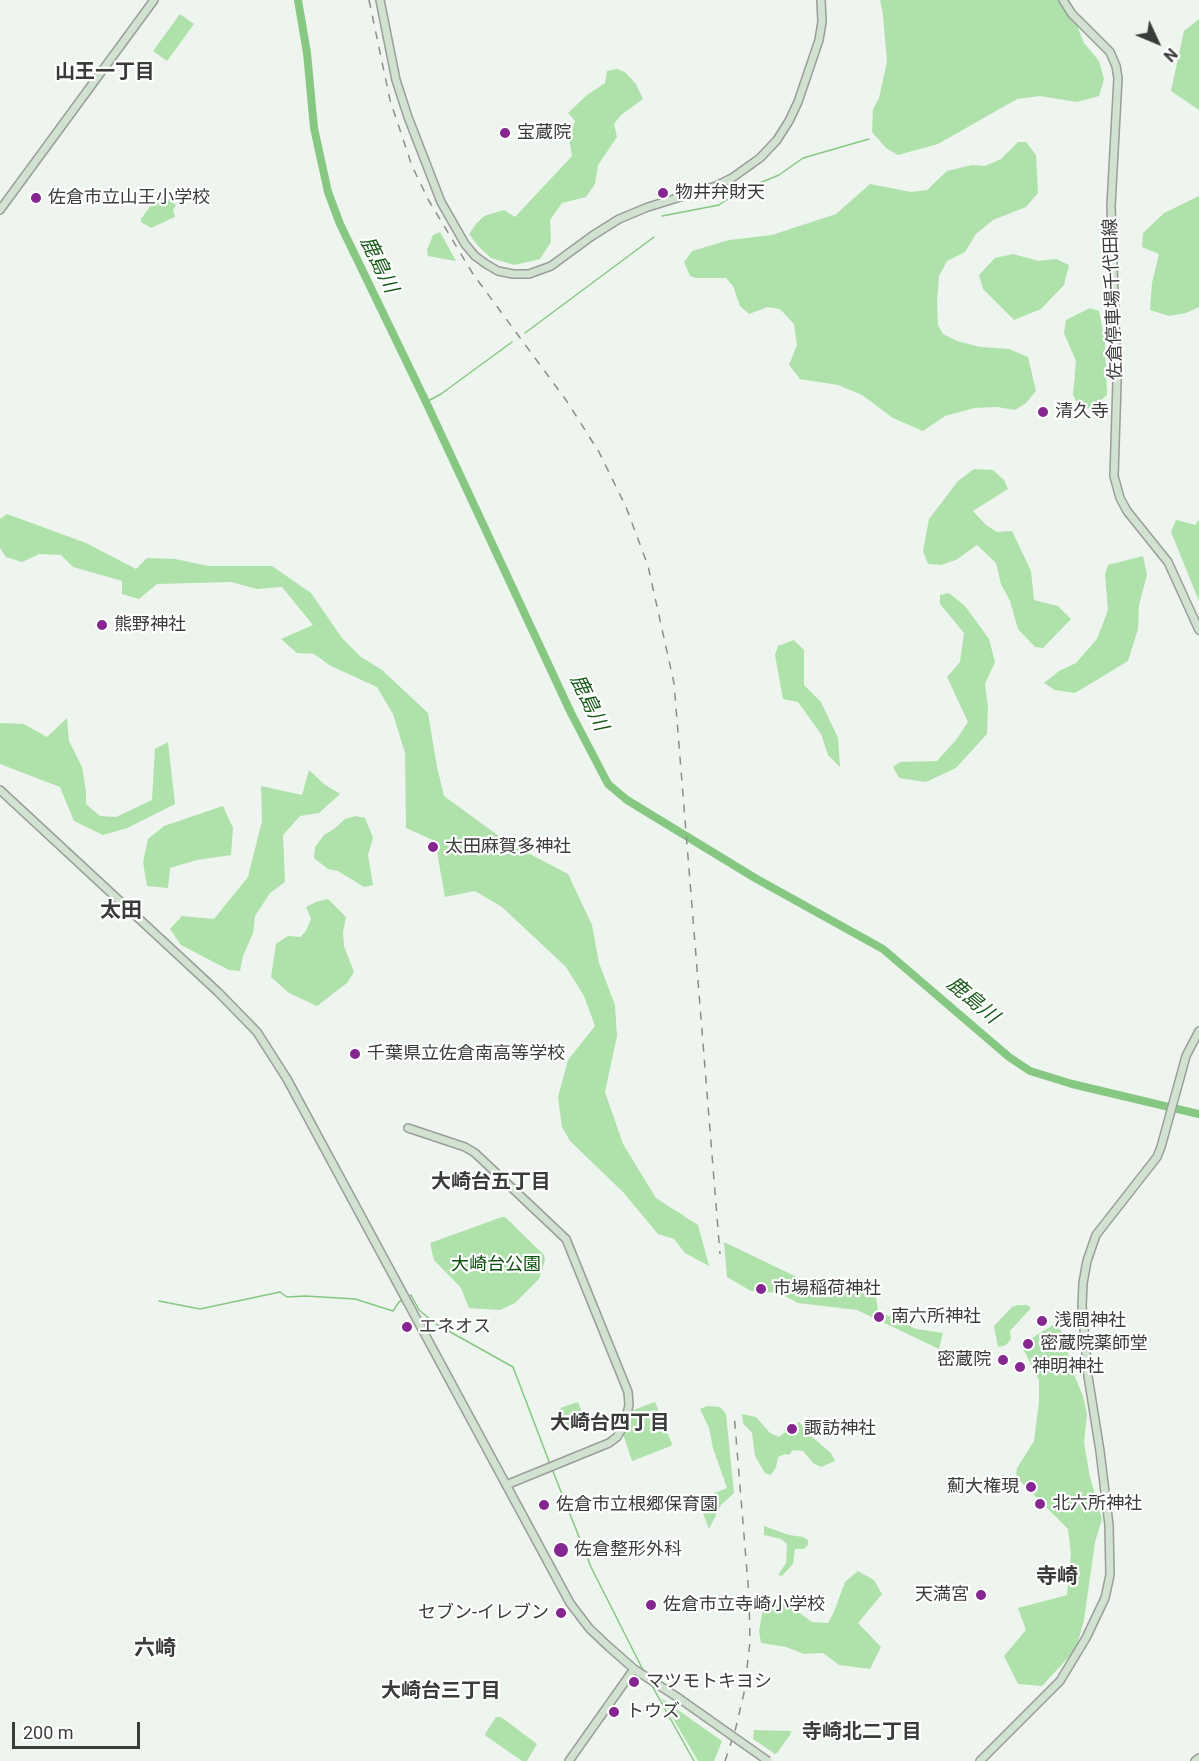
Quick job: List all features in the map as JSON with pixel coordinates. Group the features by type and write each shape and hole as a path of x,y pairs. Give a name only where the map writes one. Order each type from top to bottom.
{"street":[{"path":"0,210 154,0"},
{"path":"380,0 396,80 441,202 465,244 476,256 498,271 529,274 551,266 620,219 648,207 716,186 732,178 760,158 777,140 798,102 819,40 822,22 821,0"},
{"name":"佐倉停車場千代田線","path":"1063,0 1072,14 1110,52 1118,78 1111,206 1117,382 1114,476 1120,498 1127,511 1168,562 1199,630"},
{"path":"0,790 218,992 257,1032 287,1079 576,1611 598,1637 634,1669 768,1761"},
{"path":"980,1761 1060,1681 1086,1638 1105,1598 1110,1575 1109,1525 1102,1460 1088,1376 1082,1306 1083,1283 1096,1235 1157,1157 1186,1056 1199,1031"},
{"path":"408,1128 465,1147 475,1153 569,1244 626,1387 629,1405 626,1423 617,1437 609,1443 506,1485"},
{"path":"569,1761 634,1669"},
{"path":"1195,1761 1199,1758"}],"green space":[{"path":"880,0 1067,0 1084,43 1099,61 1104,79 1099,96 1077,102 1040,96 1017,99 938,144 898,155 886,148 872,132 873,109 879,98 887,62"},
{"path":"180,14 194,24 167,61 153,51"},
{"path":"1199,19 1199,110 1171,91 1184,31"},
{"path":"617,69 625,72 636,84 643,99 621,115 614,124 617,137 598,165 595,184 586,197 562,203 550,220 551,242 540,259 514,265 491,258 469,234 484,216 504,210 515,217 572,156 569,138 575,121 568,113 587,95 605,83 607,71"},
{"path":"1018,142 1026,142 1036,155 1038,193 1026,207 993,220 976,234 965,252 947,261 939,276 937,302 938,325 943,334 957,341 980,347 1009,349 1028,357 1036,391 1026,403 1015,410 997,407 974,408 945,416 923,431 893,418 862,395 838,385 800,379 789,365 797,345 794,324 780,309 768,307 749,314 740,306 733,286 726,278 690,276 684,262 692,251 729,240 772,235 836,214 870,184 911,192 927,190 947,171 972,165 985,166 1001,159"},
{"path":"160,193 176,205 173,210 175,217 151,228 141,222 141,219"},
{"path":"1199,196 1199,307 1186,313 1169,316 1150,310 1152,283 1159,254 1142,247 1143,233 1164,213"},
{"path":"440,232 456,261 428,256 427,250 433,235"},
{"path":"1013,254 1039,261 1056,259 1069,265 1064,285 1041,309 1014,320 983,289 979,275 995,258"},
{"path":"1090,308 1099,311 1105,342 1107,395 1093,407 1081,410 1073,395 1076,361 1064,333 1066,320"},
{"path":"974,469 993,470 1004,480 1008,489 973,511 986,525 997,532 1012,531 1031,571 1034,600 1058,606 1071,619 1043,648 1035,647 1018,629 1010,601 1001,584 996,563 977,545 956,560 941,565 928,564 923,551 929,519 958,481"},
{"path":"7,514 86,543 136,569 147,558 175,559 208,566 272,566 311,593 342,638 361,657 382,670 428,713 444,796 507,842 568,874 592,925 599,963 615,1005 617,1036 605,1092 623,1144 656,1198 698,1225 709,1266 685,1253 674,1239 658,1234 623,1192 570,1141 562,1127 558,1097 568,1060 595,1026 584,996 566,967 502,907 475,891 445,897 435,841 406,828 405,753 393,714 377,687 331,666 314,654 297,653 281,639 313,625 282,587 257,589 231,582 157,584 139,599 122,594 122,581 73,567 61,555 39,554 22,562 6,557 0,548 0,519"},
{"path":"1176,520 1195,525 1199,520 1199,601 1171,532"},
{"path":"1143,556 1147,575 1139,605 1138,629 1128,661 1075,693 1055,690 1044,683 1059,671 1076,663 1097,639 1108,610 1105,574 1108,565"},
{"path":"949,593 965,606 989,639 995,662 985,684 988,707 987,734 956,768 926,782 899,778 893,767 900,762 937,761 956,740 968,722 947,677 960,662 964,633 940,604 940,595"},
{"path":"794,640 804,650 804,685 821,702 838,738 840,767 828,755 821,734 798,702 783,699 775,655 778,646"},
{"path":"67,718 69,741 82,767 86,804 100,816 116,817 152,800 155,749 168,742 175,804 127,828 103,835 74,821 60,787 0,764 0,723 24,724 47,737"},
{"path":"309,770 324,784 340,794 319,813 300,816 283,835 285,882 270,893 255,916 253,933 243,956 240,971 229,970 181,945 170,929 182,916 214,919 248,877 262,821 261,786 302,795"},
{"path":"223,806 233,828 231,855 197,860 170,868 168,888 147,886 143,862 148,839 164,826"},
{"path":"356,816 365,818 373,838 368,855 373,885 364,887 338,871 328,869 314,858 315,847 324,835 345,819"},
{"path":"328,899 346,917 343,932 344,946 354,972 347,983 317,1006 289,993 271,977 276,944 288,936 300,937 306,931 311,919 306,907"},
{"name":"大崎台公園","path":"505,1217 544,1255 545,1260 539,1279 515,1303 500,1310 469,1308 461,1288 434,1260 430,1243"},
{"path":"724,1242 801,1279 839,1292 854,1281 874,1282 878,1311 916,1329 943,1333 939,1349 857,1310 798,1303 779,1293 751,1291 727,1277"},
{"path":"1027,1305 1031,1308 1010,1331 1011,1339 1006,1345 998,1347 994,1326 1012,1307"},
{"path":"1056,1323 1066,1338 1070,1365 1083,1396 1087,1415 1084,1443 1090,1477 1102,1519 1095,1542 1084,1620 1076,1649 1042,1686 1018,1684 1004,1656 1026,1630 1018,1608 1067,1595 1071,1554 1068,1529 1016,1477 1017,1468 1034,1441 1039,1402 1039,1380 1021,1345"},
{"path":"578,1402 586,1423 585,1426 571,1431 568,1430 560,1408"},
{"path":"655,1402 672,1444 632,1461 623,1434 633,1410"},
{"path":"707,1406 720,1407 726,1414 734,1493 721,1505 709,1529 698,1500 727,1488 713,1448 709,1428 700,1409"},
{"path":"742,1414 756,1417 770,1433 779,1437 799,1422 831,1453 835,1461 821,1467 813,1463 803,1451 793,1450 789,1455 778,1457 771,1475 765,1473 755,1456 752,1433 743,1423"},
{"path":"764,1526 808,1540 808,1545 804,1549 795,1549 793,1564 782,1576 778,1575 786,1563 787,1544 781,1539 764,1535"},
{"path":"858,1571 874,1580 882,1594 858,1623 881,1647 870,1669 839,1665 823,1653 804,1654 786,1647 761,1643 759,1631 765,1598 786,1603 812,1622 828,1623 845,1582"},
{"path":"661,1698 722,1741 714,1761 698,1761"},
{"path":"496,1717 501,1717 537,1744 527,1761 522,1761 486,1736 485,1734"},
{"path":"754,1730 791,1731 775,1754 753,1739"}],"waterway":[{"name":"鹿島川","path":"298,0 307,53 314,128 328,192 340,224 571,713 608,784 627,800 755,878 883,949 1009,1057 1030,1071 1072,1084 1199,1114"},
{"path":"662,216 719,205 740,191 779,175 803,158 869,139"},
{"path":"525,333 654,237"},
{"path":"426,402 441,394 512,342"},
{"path":"159,1301 200,1309 280,1292 287,1297 355,1299 393,1311 404,1299"},
{"path":"408,1297 411,1295 419,1310 436,1324 513,1367 550,1464"},
{"path":"552,1469 591,1567 644,1672"},
{"path":"651,1684 694,1761"}],"railway":[{"path":"369,0 390,100 412,166 429,201 473,274 566,400 599,452 626,507 648,566 674,683 720,1254"},
{"path":"725,1761 744,1693 750,1642 749,1596 734,1413"}],"place":[{"name":"宝蔵院","path":"505,133"},
{"name":"物井弁財天","path":"663,193"},
{"name":"佐倉市立山王小学校","path":"36,198"},
{"name":"清久寺","path":"1043,412"},
{"name":"熊野神社","path":"102,625"},
{"name":"太田麻賀多神社","path":"433,847"},
{"name":"千葉県立佐倉南高等学校","path":"355,1054"},
{"name":"市場稲荷神社","path":"761,1289"},
{"name":"南六所神社","path":"879,1317"},
{"name":"浅間神社","path":"1042,1321"},
{"name":"エネオス","path":"407,1327"},
{"name":"密蔵院薬師堂","path":"1028,1344"},
{"name":"密蔵院","path":"1003,1360"},
{"name":"神明神社","path":"1020,1367"},
{"name":"諏訪神社","path":"792,1429"},
{"name":"薊大権現","path":"1031,1487"},
{"name":"北六所神社","path":"1040,1504"},
{"name":"佐倉市立根郷保育園","path":"544,1505"},
{"name":"佐倉整形外科","path":"561,1550"},
{"name":"天満宮","path":"981,1595"},
{"name":"佐倉市立寺崎小学校","path":"651,1605"},
{"name":"セブン-イレブン","path":"561,1613"},
{"name":"マツモトキヨシ","path":"634,1682"},
{"name":"トウズ","path":"614,1712"}],"district":[{"name":"山王一丁目","path":"105,73"},
{"name":"太田","path":"121,912"},
{"name":"大崎台五丁目","path":"491,1183"},
{"name":"大崎台四丁目","path":"610,1424"},
{"name":"寺崎","path":"1057,1578"},
{"name":"六崎","path":"155,1650"},
{"name":"大崎台三丁目","path":"441,1692"},
{"name":"寺崎北二丁目","path":"862,1733"}]}
